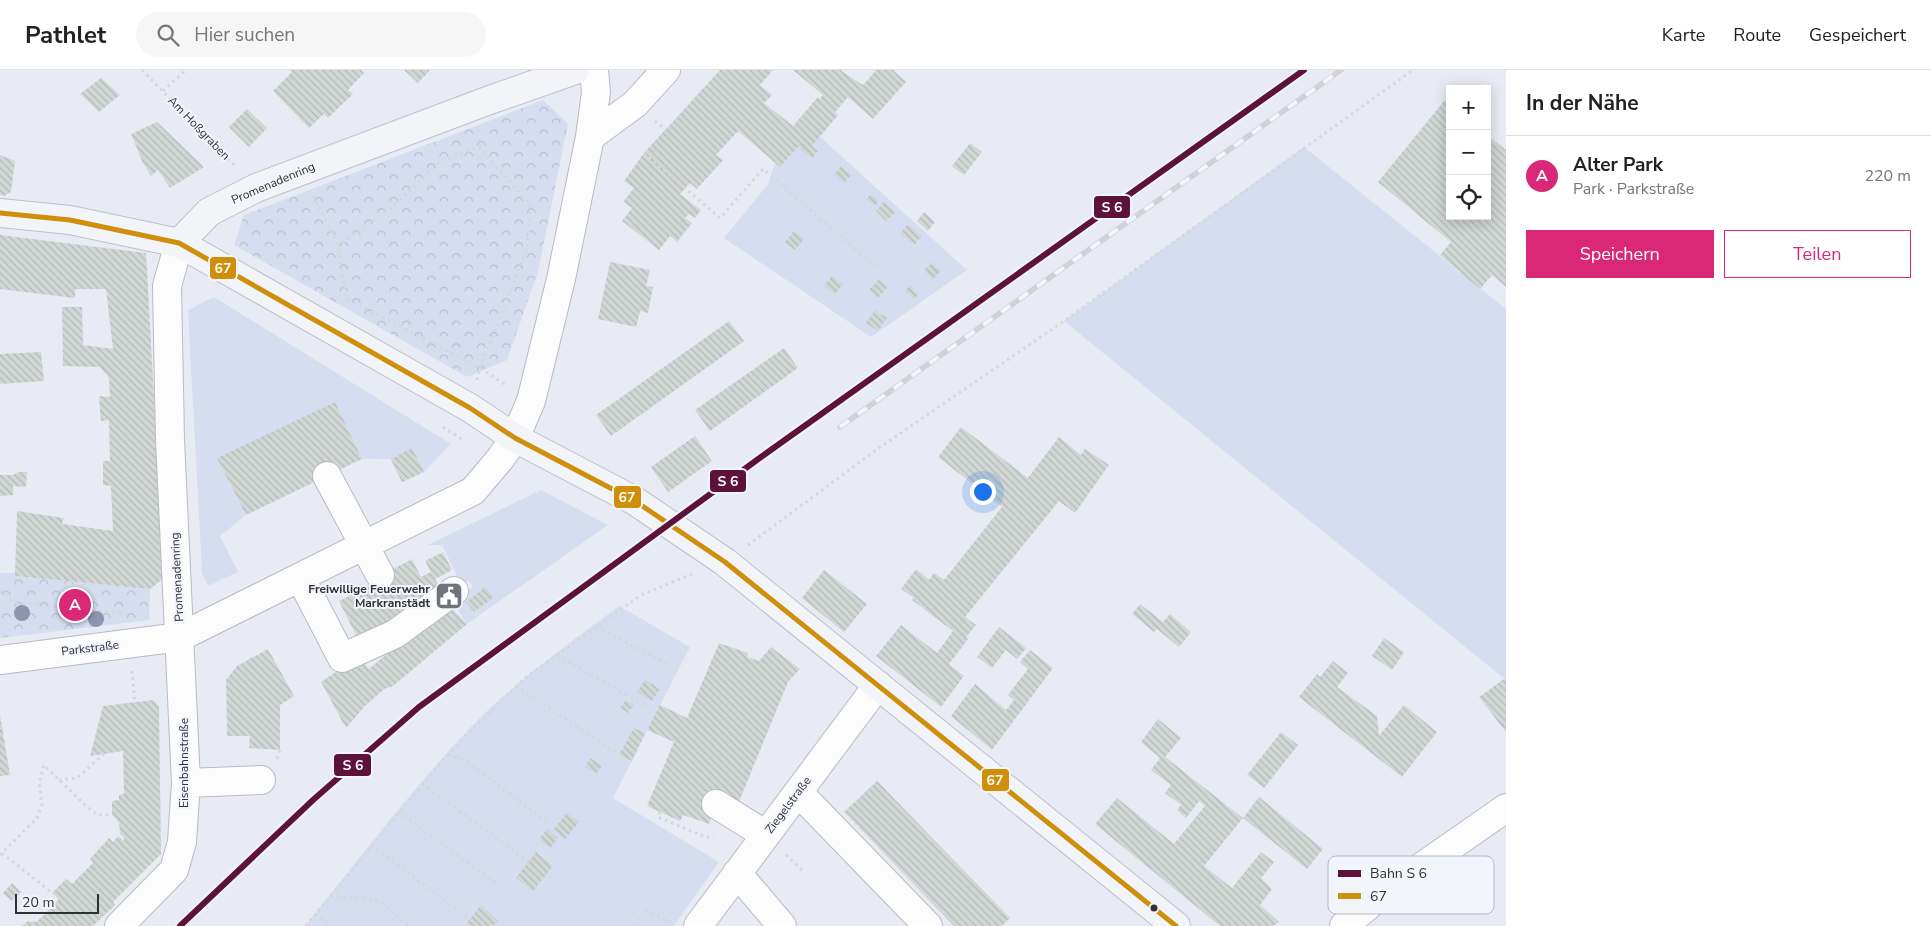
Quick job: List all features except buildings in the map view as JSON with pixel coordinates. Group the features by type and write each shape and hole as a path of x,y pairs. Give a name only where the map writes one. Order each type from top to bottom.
{"main road":[{"name":"Promenadenring","path":"179,243 209,212 256,188 487,101 576,70"},
{"path":"0,213 70,220 179,243 470,408 508,449 635,501 725,562 1176,926"}],"street":[{"name":"Promenadenring","path":"179,243 167,286 170,440 180,637 473,491 508,449 532,401 561,279 590,137 596,92 594,70"},
{"path":"590,137 635,104 666,70"},
{"path":"327,476 380,575"},
{"path":"300,577 342,658 395,634 454,591"},
{"name":"Parkstraße","path":"0,660 180,637"},
{"name":"Eisenbahnstraße","path":"119,926 174,870 182,842 186,783 180,637"},
{"name":"Ziegelstraße","path":"687,925 737,873 878,685"},
{"path":"186,783 261,780"},
{"path":"798,792 928,926"},
{"path":"716,804 760,843"},
{"path":"1437,856 1506,808"},
{"path":"737,873 782,926"},
{"path":"1344,926 1358,914"}],"path":[{"name":"Am Hoßgraben","path":"142,70 256,188"},
{"path":"163,91 186,70"},
{"path":"725,562 876,450 1064,321 1413,70"},
{"path":"338,246 390,209 441,161 479,147 530,204 527,249 480,368 470,408"},
{"path":"644,153 720,218 763,169 878,269"},
{"path":"300,171 338,246 346,298 480,368 532,401"},
{"path":"442,427 508,449"},
{"path":"306,926 448,754 516,686 641,595 693,573 686,568"},
{"path":"0,591 13,602 130,614"},
{"path":"596,627 668,664"},
{"path":"557,655 644,705"},
{"path":"516,686 619,756"},
{"path":"59,780 77,778 104,754"},
{"path":"448,754 468,762 550,824"},
{"path":"52,893 1,854 37,818 42,804 39,783 44,765 98,815 112,815"},
{"path":"422,784 529,862"},
{"path":"399,812 497,884"},
{"path":"660,812 658,817 704,837 760,843"},
{"path":"371,845 470,919"},
{"path":"330,896 361,898 381,902 409,926"},
{"path":"635,926 646,910 687,925"},
{"path":"315,914 330,926"}],"green space":[{"path":"543,100 568,124 538,272 507,360 467,377 234,245 244,215"},
{"path":"819,136 967,270 871,337 724,238 768,184 775,163 780,167 798,147 812,159 818,151 812,146"},
{"path":"1304,147 1506,309 1506,680 1064,321"},
{"path":"214,297 451,444 424,472 402,482 390,459 217,458 246,515 220,536 238,572 208,586 202,573 188,310"},
{"path":"541,490 608,525 467,624 452,601 473,587 469,581 461,584 442,545 428,545"},
{"path":"0,573 15,573 15,576 150,589 149,620 0,638"},
{"path":"619,606 690,647 613,798 719,862 674,926 305,926 406,800 470,728 523,679"}],"railway":[{"path":"840,427 1341,70"}],"transit line":[{"path":"180,926 313,800 419,707 761,457 1304,70"},
{"name":"67","path":"0,213 70,220 179,243 470,408 515,438 635,501 725,562 1176,926"}],"place":[{"name":"Freiwillige Feuerwehr Markranstädt","path":"449,596"},
{"name":"Alter Park","path":"75,605"}]}
